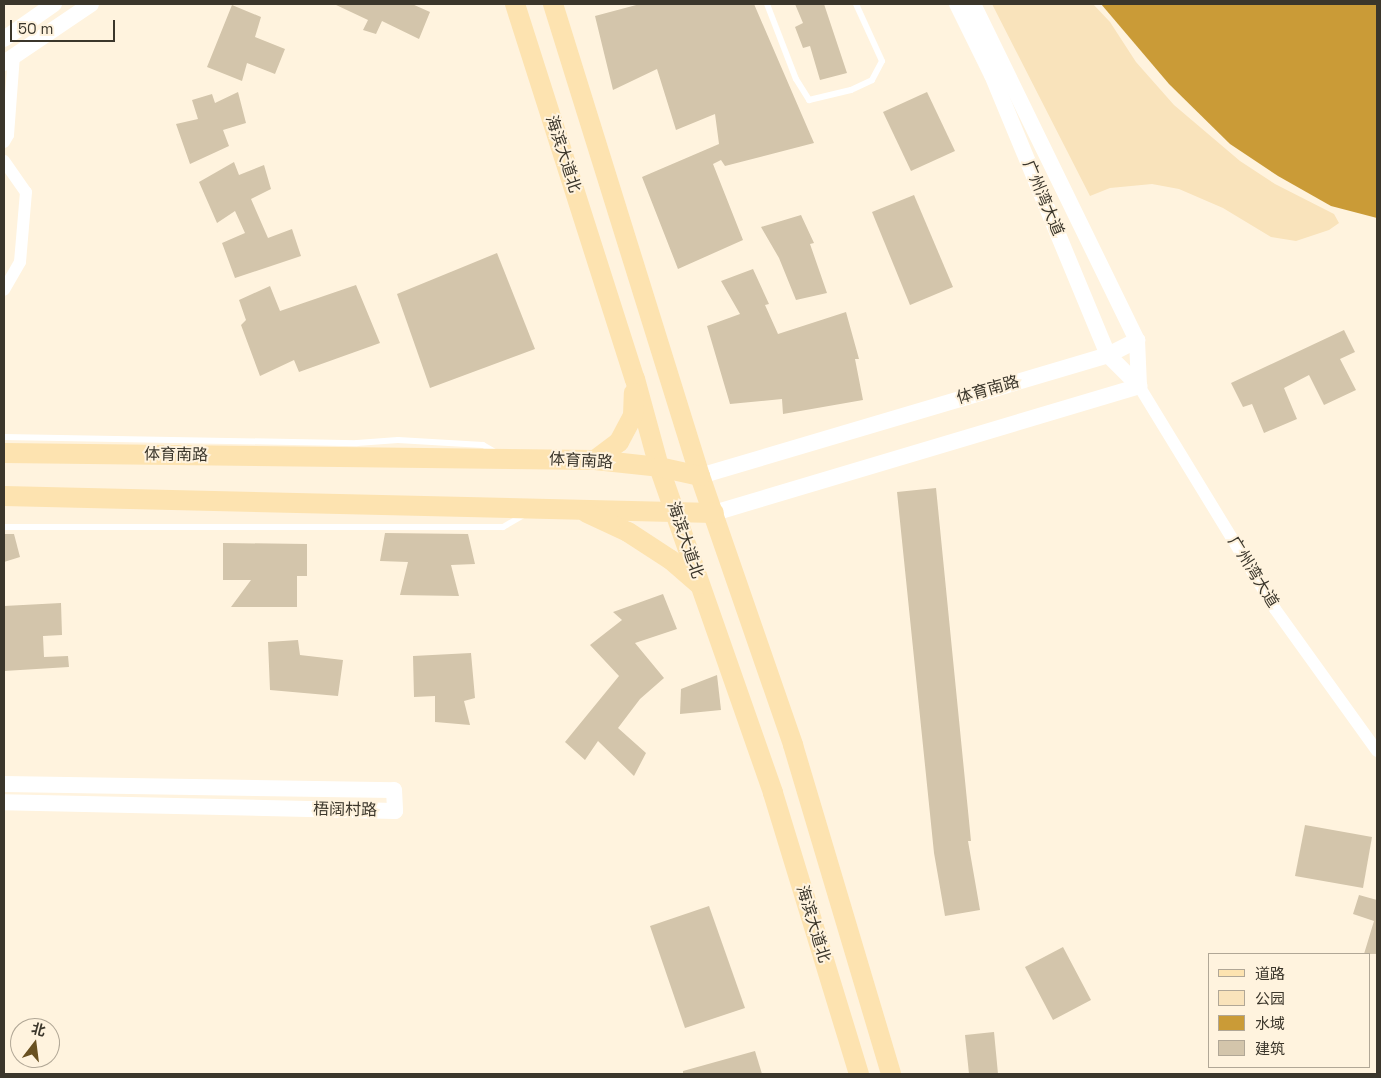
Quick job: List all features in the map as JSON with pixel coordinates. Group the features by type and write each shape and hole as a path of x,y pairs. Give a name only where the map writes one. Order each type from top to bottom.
{"main road":[{"name":"海滨大道北","path":"515,4 635,379 659,467 773,793 859,1074"},
{"name":"海滨大道北","path":"553,4 700,476 793,745 891,1074"},
{"path":"595,460 619,442 633,416 635,379"},
{"name":"体育南路","path":"4,453 595,460 659,467 700,476"},
{"path":"4,496 714,513"},
{"path":"581,510 635,537 674,562 701,585"}],"street":[{"path":"4,39 54,4"},
{"path":"4,142 8,135 9,60 91,4"},
{"name":"广州湾大道","path":"957,4 992,75 1108,355 1139,386 1275,609 1377,751"},
{"name":"广州湾大道","path":"973,4 1137,340 1139,386"},
{"path":"4,162 26,192 20,262 4,290"},
{"name":"体育南路","path":"700,476 1108,355 1137,340"},
{"path":"714,513 1139,386"},
{"name":"梧阔村路","path":"4,784 394,790 395,811 4,802"}],"lane":[{"path":"767,4 796,80 809,100 851,90 872,80 882,61 856,4"},
{"path":"4,437 358,443 398,440 483,445 507,459"},
{"path":"4,527 503,527 536,509"}],"green space":[{"path":"992,4 1093,4 1110,22 1136,62 1174,105 1240,161 1275,184 1334,214 1339,223 1329,230 1296,241 1271,237 1223,208 1179,189 1152,184 1110,188 1090,196"}],"water":[{"path":"1101,4 1377,4 1377,218 1331,206 1278,176 1230,144 1169,84"}],"building":[{"path":"334,4 412,4 430,12 419,39 382,21 376,34 363,30 368,20"},
{"path":"640,4 754,4 814,143 725,166 721,160 713,164 743,240 678,269 642,177 719,144 715,114 676,130 657,69 613,90 595,16"},
{"path":"795,4 824,4 847,73 820,80 810,46 803,48 795,27 803,23"},
{"path":"232,5 261,17 255,37 285,49 275,74 247,63 242,81 207,67"},
{"path":"238,92 246,123 223,130 229,146 190,164 176,124 198,119 192,100 212,94 215,103"},
{"path":"927,92 955,151 911,171 883,112"},
{"path":"234,162 239,175 264,165 271,189 251,199 268,238 292,229 301,256 235,278 222,243 245,233 235,211 217,223 199,182"},
{"path":"914,195 953,287 910,305 872,212"},
{"path":"801,215 814,243 810,244 827,293 796,300 779,258 761,227"},
{"path":"497,253 535,349 430,388 397,294"},
{"path":"753,269 769,304 765,305 778,334 846,312 859,359 855,359 863,400 783,414 782,399 730,404 707,326 740,314 721,281"},
{"path":"356,285 380,343 299,372 294,360 260,376 241,325 246,320 239,300 270,286 280,311"},
{"path":"1344,330 1355,352 1340,359 1356,390 1324,405 1309,375 1284,388 1297,419 1264,433 1252,404 1243,407 1231,383"},
{"path":"936,488 971,841 968,841 980,910 945,916 934,853 897,492"},
{"path":"385,533 468,534 475,564 451,565 459,596 400,595 408,562 380,561"},
{"path":"4,534 14,534 20,557 4,562"},
{"path":"223,543 307,544 307,576 297,576 297,607 231,607 251,580 223,580"},
{"path":"663,594 677,629 635,643 664,678 640,699 618,728 646,753 634,776 598,741 585,760 565,742 619,676 590,645 622,620 613,612"},
{"path":"61,603 62,635 43,636 44,657 68,656 69,667 4,671 4,606"},
{"path":"298,640 300,655 343,660 338,696 270,690 268,642"},
{"path":"471,653 475,698 464,701 470,725 435,722 435,696 414,697 413,656"},
{"path":"717,675 721,710 680,714 681,689"},
{"path":"1305,825 1372,837 1363,888 1295,876"},
{"path":"1359,895 1377,900 1377,954 1364,953 1374,921 1353,914"},
{"path":"709,906 745,1008 685,1028 650,926"},
{"path":"1063,947 1091,1000 1053,1020 1025,967"},
{"path":"994,1032 998,1074 969,1074 965,1035"},
{"path":"755,1051 762,1074 683,1074 683,1071"}]}
